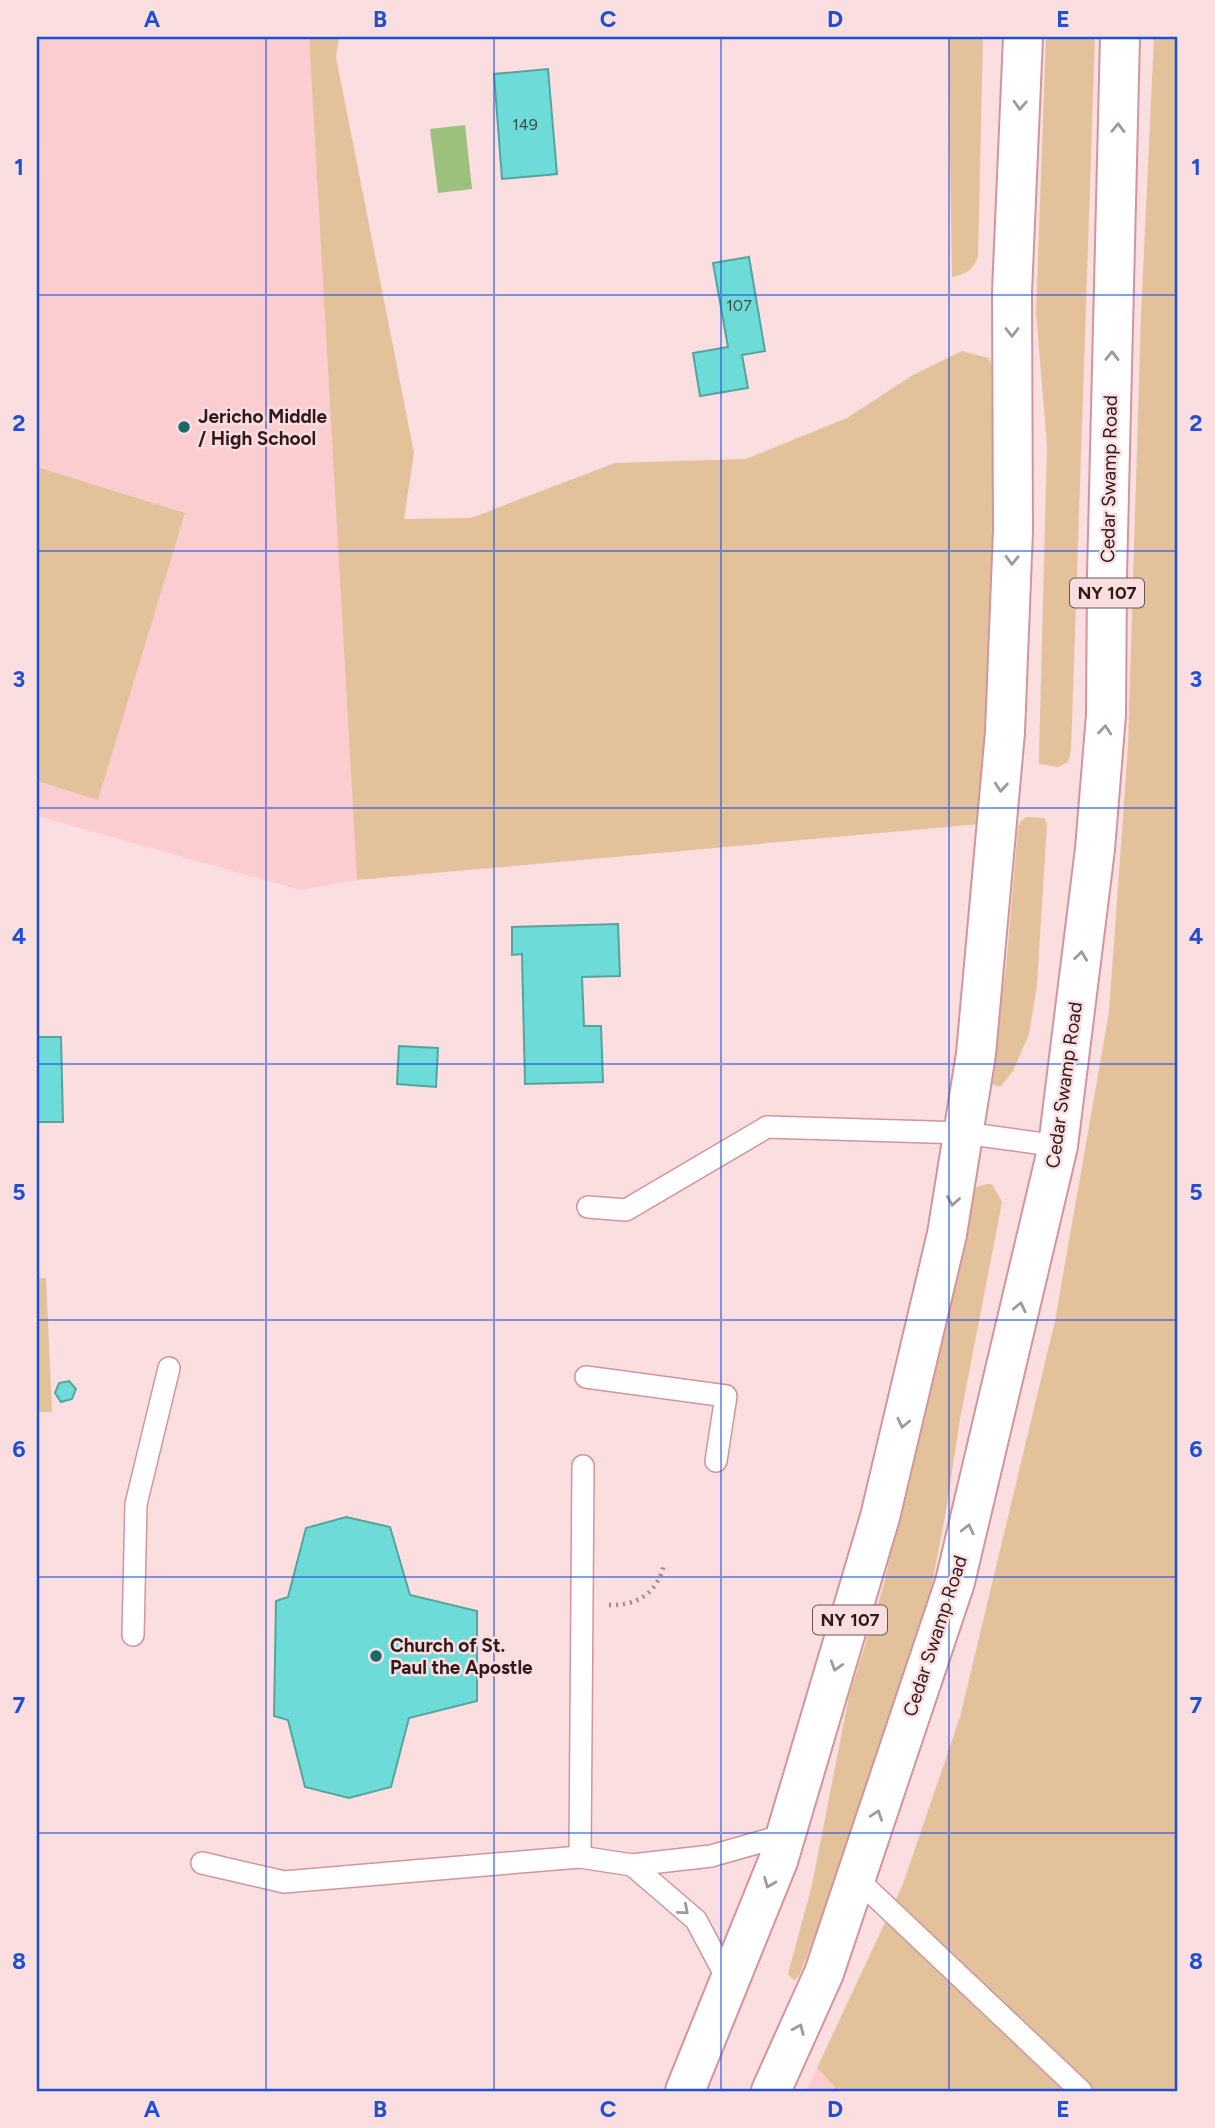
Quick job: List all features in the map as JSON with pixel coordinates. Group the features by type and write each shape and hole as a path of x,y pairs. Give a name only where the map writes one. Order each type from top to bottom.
{"main road":[{"name":"NY 107","path":"685,2091 778,1861 880,1517 947,1234 964,1133 976,1054 1005,732 1013,530 1012,292 1023,37"},
{"name":"Cedar Swamp Road","path":"771,2091 824,1973 955,1582 1058,1146 1095,849 1106,715 1120,37"}],"lane":[{"path":"588,1208 626,1210 767,1127 964,1133 1058,1146"},
{"path":"133,1635 136,1504 169,1368"},
{"path":"586,1377 726,1396 716,1461"},
{"path":"580,1857 583,1466"},
{"path":"202,1863 284,1882 580,1857 632,1865 711,1856 785,1835"},
{"path":"632,1865 696,1920 729,1982"},
{"path":"856,1878 1081,2091"}],"path":[{"path":"584,1604 619,1605 637,1600 650,1592 661,1580 664,1564"}],"shaded area":[{"name":"Jericho Middle / High School","path":"37,37 309,37 357,880 301,890 37,816"},
{"path":"309,37 339,37 336,57 414,453 404,519 471,518 615,463 746,459 847,418 913,375 962,351 988,358 1001,383 991,823 357,880"},
{"path":"948,37 983,37 978,257 968,271 952,277"},
{"path":"1046,37 1095,37 1071,752 1068,762 1058,767 1039,764 1047,445 1036,313"},
{"path":"1154,37 1178,37 1178,2091 834,2091 835,2087 817,2068 903,1884 960,1717 1055,1321 1109,1012 1128,747 1141,315"},
{"path":"465,125 472,189 438,193 430,129"},
{"path":"37,467 185,513 98,800 37,781"},
{"path":"1027,817 1044,818 1047,824 1037,985 1029,1034 1013,1071 1000,1087 990,1083 988,1077 1006,968 1018,827"},
{"path":"992,1184 1002,1202 927,1610 856,1830 799,1976 794,1980 788,1974 812,1885 849,1696 883,1588 971,1196 975,1188"},
{"path":"37,1278 46,1278 52,1412 37,1412"},
{"path":"817,2068 839,2091 806,2091"}],"building":[{"path":"548,69 557,174 502,179 494,74"},
{"path":"749,257 765,351 742,355 748,388 700,396 693,353 728,347 713,263"},
{"path":"618,924 620,976 582,977 584,1026 601,1026 603,1082 525,1084 522,954 512,955 512,927"},
{"path":"37,1037 61,1037 63,1122 37,1122"},
{"path":"399,1046 438,1048 436,1087 397,1084"},
{"path":"69,1381 76,1389 72,1399 61,1402 55,1393 59,1383"},
{"name":"Church of St. Paul the Apostle","path":"346,1517 390,1527 410,1595 477,1611 477,1701 409,1718 391,1787 349,1798 305,1787 288,1720 274,1716 276,1601 288,1597 306,1528"}],"place":[{"name":"Jericho Middle / High School","path":"184,427"},
{"name":"Church of St. Paul the Apostle","path":"376,1656"}]}
